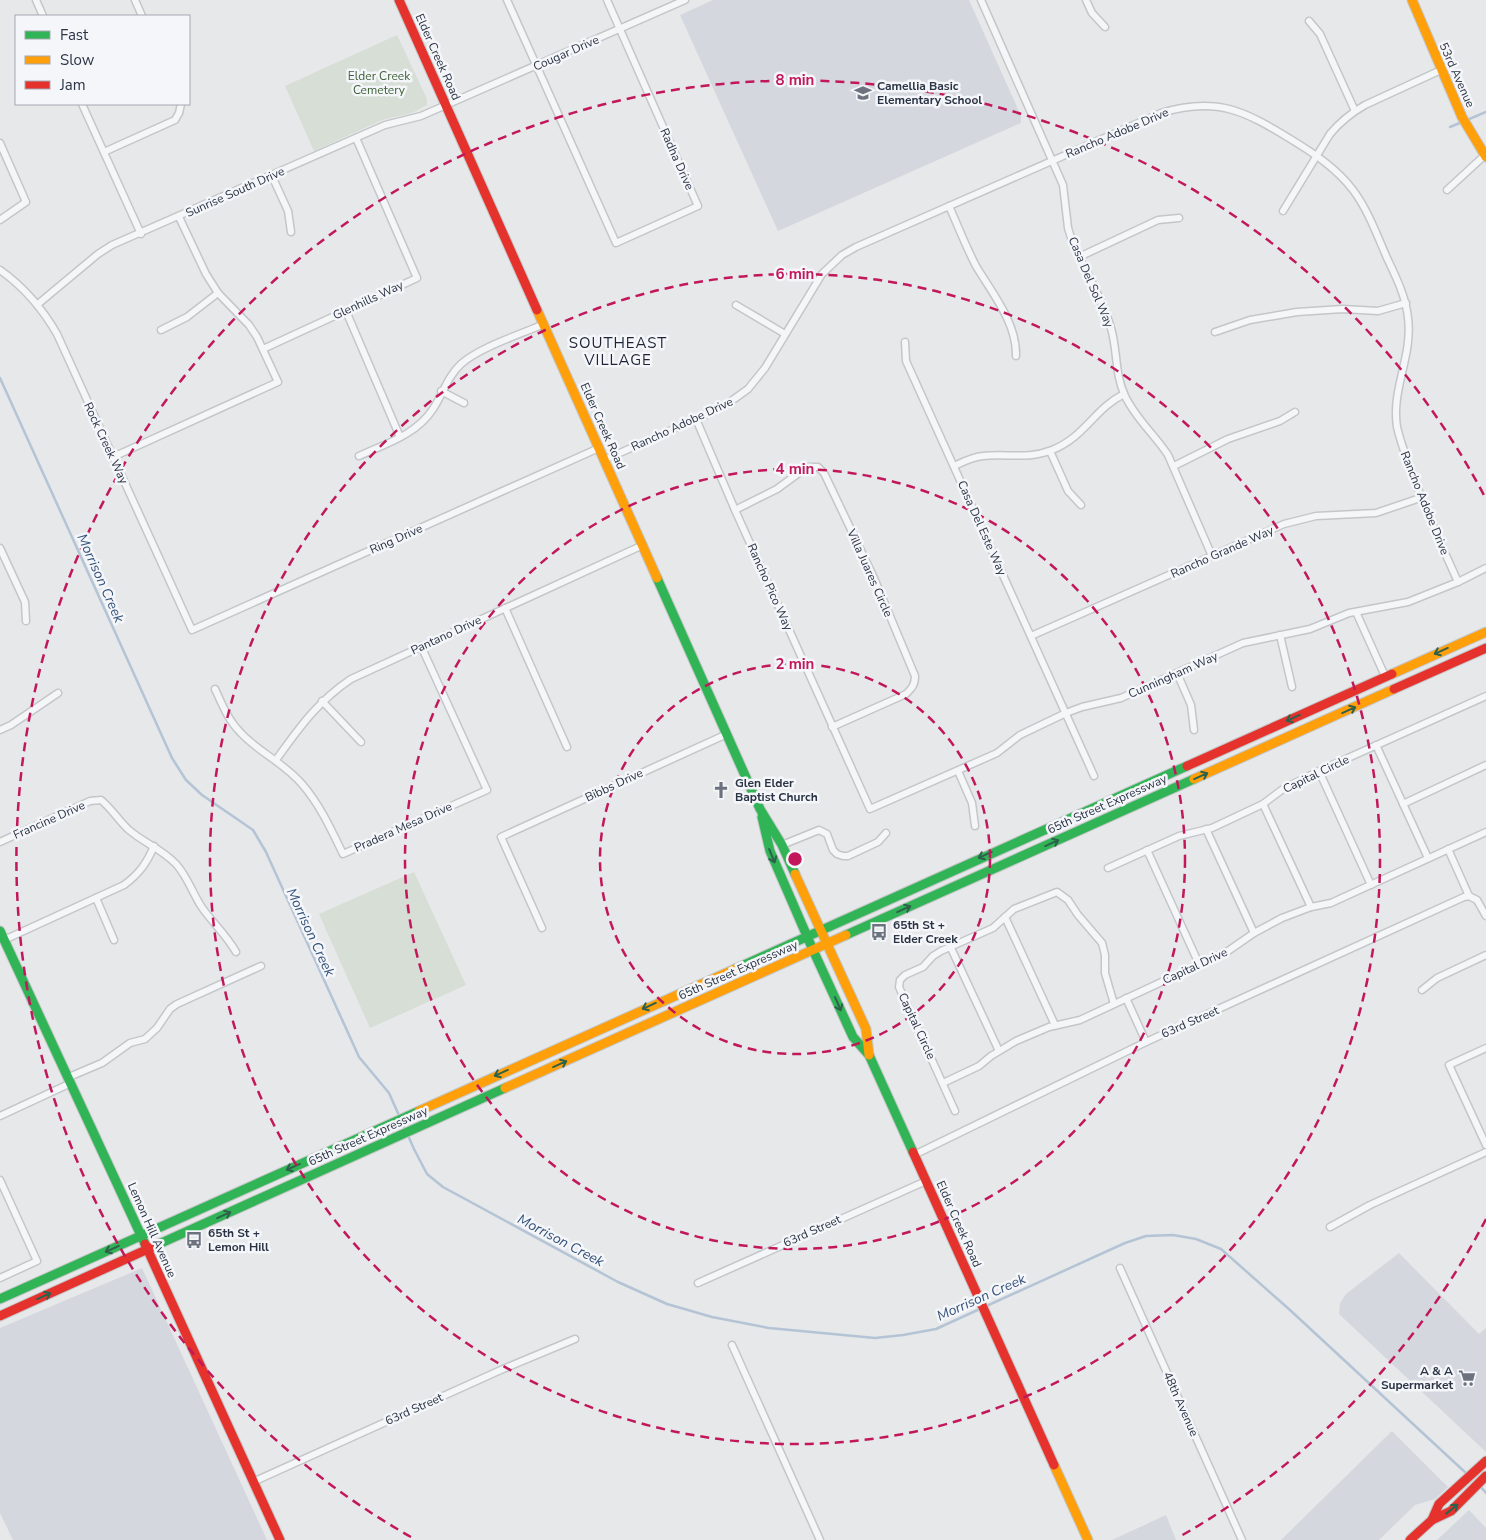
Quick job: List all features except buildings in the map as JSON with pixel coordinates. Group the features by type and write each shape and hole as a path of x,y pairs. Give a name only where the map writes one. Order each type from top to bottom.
{"main road":[{"name":"Elder Creek Road","path":"399,0 760,809 782,845 828,943 866,1029 869,1055"},
{"name":"53rd Avenue","path":"1412,0 1462,116 1485,156"},
{"name":"65th Street Expressway","path":"0,1299 807,935 1486,632"},
{"name":"65th Street Expressway","path":"0,1316 1486,648"},
{"name":"Elder Creek Road","path":"760,809 770,851 813,950 853,1037 869,1055 1088,1540"},
{"name":"Lemon Hill Avenue","path":"0,931 280,1540"},
{"path":"1432,1520 1439,1504 1484,1463"},
{"path":"1410,1540 1432,1520 1451,1511 1486,1476"}],"street":[{"path":"36,0 43,15"},
{"path":"135,0 142,15"},
{"path":"507,0 536,66"},
{"path":"607,0 620,29"},
{"name":"Cougar Drive","path":"446,105 685,0"},
{"name":"Casa Del Sol Way","path":"981,0 1063,185 1068,228 1079,257 1111,326 1115,362 1124,394 1133,411 1160,443 1174,466 1212,556"},
{"path":"1086,0 1092,13 1105,27"},
{"path":"1310,21 1320,34 1355,111"},
{"name":"Radha Drive","path":"536,66 616,243 698,206 620,29"},
{"path":"1282,211 1339,124 1355,111 1441,70"},
{"path":"82,105 140,234"},
{"path":"104,152 175,120 181,105"},
{"name":"Sunrise South Drive","path":"38,304 98,254 112,245 385,125 421,116 446,105"},
{"name":"Rancho Adobe Drive","path":"604,460 723,407 748,389 765,368 815,282 842,255 1161,113 1193,106 1222,107 1253,117 1317,155 1344,178 1359,200 1377,235 1406,303 1408,318 1408,345 1398,386 1396,414 1401,443 1420,498 1458,582"},
{"name":"Glenhills Way","path":"263,349 417,278 356,138"},
{"path":"0,143 26,202 0,220"},
{"path":"1447,190 1485,156"},
{"path":"272,176 288,211 291,232"},
{"path":"949,206 972,257 995,296 1014,336 1016,356"},
{"path":"113,457 278,382 263,349 249,325 218,293 206,274 180,216"},
{"path":"1079,257 1158,220 1179,218"},
{"name":"Rock Creek Way","path":"0,270 38,304 57,334 192,630"},
{"path":"161,330 187,317 218,293"},
{"path":"1215,332 1250,320 1289,313 1319,310 1378,311 1406,303"},
{"path":"736,305 785,334"},
{"path":"346,311 400,437"},
{"path":"359,456 409,433 427,417 455,370 470,357 544,324"},
{"name":"Casa Del Este Way","path":"905,342 906,360 1094,776"},
{"path":"441,391 464,403"},
{"path":"954,466 982,456 1024,457 1050,451 1074,438 1108,404 1124,394"},
{"path":"1174,466 1228,439 1280,421 1295,412"},
{"name":"Rancho Pico Way","path":"696,419 870,809"},
{"name":"Ring Drive","path":"192,630 600,448"},
{"path":"1050,451 1068,491 1081,505"},
{"name":"Villa Juares Circle","path":"735,510 777,489 807,467 818,467 824,473 874,578 915,676 915,682 913,688 906,694 832,726"},
{"name":"Rancho Grande Way","path":"1031,636 1284,524 1335,514 1362,515 1376,513 1420,498"},
{"name":"Pantano Drive","path":"276,760 308,716 322,701 351,679 643,545"},
{"path":"0,548 25,602 26,622"},
{"name":"Cunningham Way","path":"870,809 997,753 1020,735 1066,713 1082,707 1121,698 1243,644 1310,629 1336,617 1408,602 1458,582 1486,568"},
{"path":"504,608 567,747"},
{"path":"1356,612 1386,676"},
{"path":"1280,635 1292,688"},
{"name":"Pradera Mesa Drive","path":"215,688 226,712 240,732 276,760 302,784 316,802 326,818 343,854 487,790 421,646"},
{"path":"1177,673 1191,705 1194,730"},
{"path":"0,730 11,725 58,693"},
{"name":"Capital Circle","path":"1108,868 1179,836 1212,828 1263,804 1283,789 1319,771 1486,696"},
{"path":"322,701 361,742"},
{"name":"Bibbs Drive","path":"542,928 502,837 727,734"},
{"path":"1376,745 1428,858"},
{"path":"1403,804 1486,765"},
{"path":"958,770 972,803 975,826"},
{"path":"1319,771 1371,885"},
{"name":"Francine Drive","path":"0,842 90,801 101,800 129,830 154,846 176,864 188,880 204,911 225,934 236,952"},
{"path":"1263,804 1311,907"},
{"path":"1206,829 1254,933"},
{"path":"782,845 820,830 827,834 831,848 837,854 848,856 878,842 886,833"},
{"name":"Capital Drive","path":"943,1083 978,1066 1016,1041 1049,1026 1080,1020 1234,948 1254,933 1282,918 1311,907 1332,903 1486,832"},
{"path":"4,940 124,885 135,878 143,868 154,846"},
{"path":"1448,849 1469,896 1477,900 1486,916"},
{"path":"1147,850 1199,964"},
{"name":"Capital Circle","path":"955,1111 899,987 900,980 905,975 923,966 933,956 950,946 992,928 1014,909 1057,892 1068,900 1102,943 1105,955 1105,973 1114,1004"},
{"name":"63rd Street","path":"914,1155 1146,1042 1469,896"},
{"path":"96,898 114,940"},
{"path":"1004,917 1055,1025"},
{"path":"950,946 999,1051"},
{"path":"1422,990 1437,978 1486,955"},
{"path":"0,1116 102,1063 130,1043 145,1039 177,1004 261,966"},
{"path":"1126,998 1146,1042"},
{"path":"1486,1048 1449,1065 1486,1145"},
{"path":"1330,1227 1370,1205 1486,1152"},
{"path":"0,1180 37,1261 0,1278"},
{"name":"63rd Street","path":"698,1283 926,1181"},
{"name":"48th Avenue","path":"1120,1268 1242,1540"},
{"name":"63rd Street","path":"253,1482 496,1372 575,1339"},
{"path":"732,1345 820,1540"}],"shaded area":[{"name":"Camellia Basic Elementary School","path":"713,0 969,0 1021,116 1021,123 778,231 680,15"},
{"path":"1399,1253 1479,1334 1486,1328 1486,1452 1339,1314 1340,1303 1346,1294"},
{"path":"142,1268 267,1540 13,1540 0,1513 0,1328"},
{"path":"1392,1431 1448,1487 1435,1499 1415,1505 1379,1540 1281,1540"},
{"path":"1469,1510 1486,1528 1486,1540 1437,1540"},
{"path":"1166,1515 1176,1540 1112,1540"}],"green space":[{"name":"Elder Creek Cemetery","path":"397,35 427,99 427,105 412,113 382,120 314,151 285,86"},
{"path":"414,872 466,985 370,1028 319,914"}],"waterway":[{"path":"1467,120 1486,112"},
{"path":"1450,127 1462,122"},
{"name":"Morrison Creek","path":"0,378 172,758 186,780 202,795 253,830 266,852 359,1057 389,1093 427,1174 443,1187 618,1282 667,1304 712,1317 769,1328 875,1338 936,1329 1125,1243 1146,1236 1173,1235 1196,1239 1221,1249 1290,1310 1467,1474"},
{"name":"Morrison Creek","path":"1480,1486 1486,1493"}],"traffic: fast":[{"path":"657,578 760,809 782,845 795,874"},
{"path":"735,969 1187,766"},
{"path":"846,935 1194,779"},
{"path":"762,817 770,851 813,950 853,1037 869,1055 913,1152"},
{"path":"0,931 145,1244"},
{"path":"159,1244 505,1088"},
{"path":"0,1299 419,1111"}],"traffic: slow":[{"path":"1412,0 1462,117 1486,157"},
{"path":"537,310 657,578"},
{"path":"1392,674 1486,632"},
{"path":"1194,779 1394,689"},
{"path":"795,874 866,1029 869,1055"},
{"path":"505,1088 846,935"},
{"path":"419,1111 735,969"},
{"path":"1054,1465 1088,1540"}],"traffic: jam":[{"path":"399,0 537,310"},
{"path":"1394,689 1486,648"},
{"path":"1187,766 1392,674"},
{"path":"913,1152 1054,1465"},
{"path":"145,1244 280,1540"},
{"path":"0,1316 159,1244"},
{"path":"1432,1520 1439,1504 1486,1461"},
{"path":"1410,1540 1432,1520 1451,1511 1486,1476"}],"place":[{"name":"Camellia Basic Elementary School","path":"863,93"},
{"name":"Glen Elder Baptist Church","path":"721,790"},
{"name":"65th St + Elder Creek","path":"879,932"},
{"name":"65th St + Lemon Hill","path":"194,1240"},
{"name":"A & A Supermarket","path":"1467,1378"}],"district":[{"name":"SOUTHEAST VILLAGE","path":"618,352"}]}
